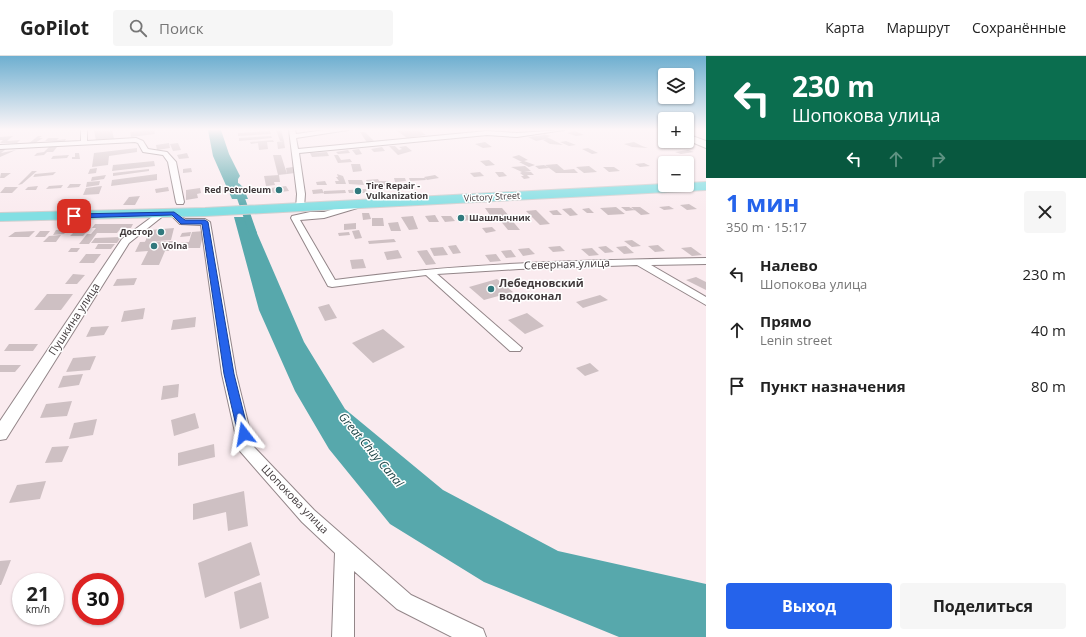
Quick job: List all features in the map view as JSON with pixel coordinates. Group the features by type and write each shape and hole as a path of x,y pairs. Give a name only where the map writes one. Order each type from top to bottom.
{"main road":[{"name":"Victory Street","path":"0,217 171,210 205,212 300,208 706,186"}],"street":[{"path":"168,157 172,162 171,210"},
{"path":"296,157 301,194 300,208"},
{"name":"Северная улица","path":"361,204 324,215 310,215 295,218 332,284 394,274 538,264 706,261"},
{"name":"Пушкина улица","path":"0,434 125,241 171,210"},
{"name":"Шопокова улица","path":"171,210 183,222 205,222 229,374 247,450 308,516 404,602 475,637"},
{"path":"639,262 706,302"},
{"path":"428,272 515,348"},
{"path":"343,637 345,549"}],"water":[{"path":"213,157 231,157 240,176 238,183 243,187 248,199 232,199"},
{"path":"234,217 250,217 304,342 345,409 443,490 558,551 706,584 706,637 619,637 484,582 390,524 329,449 295,391 259,310"}],"building":[{"path":"52,157 68,157 67,158 51,159"},
{"path":"72,157 80,157 80,159 72,159"},
{"path":"93,157 109,157 108,165 92,167"},
{"path":"178,157 189,158 179,159"},
{"path":"274,157 282,157 287,174 278,175"},
{"path":"335,157 339,157 341,160 350,159 352,162 338,163"},
{"path":"512,157 523,157 528,160 524,161 535,165 529,167 519,162 522,162"},
{"path":"489,160 495,165 486,166 480,161"},
{"path":"154,161 155,166 112,171 113,165"},
{"path":"644,163 650,166 640,167 635,164"},
{"path":"351,164 360,164 362,171 353,172"},
{"path":"557,164 564,170 574,169 578,173 556,173 545,165"},
{"path":"544,165 549,168 539,169 535,166"},
{"path":"525,166 531,171 524,172 531,172 534,175 527,175 530,178 524,179 521,176 524,176 520,173 522,172 511,167"},
{"path":"589,166 597,172 584,173 576,167"},
{"path":"293,167 295,173 287,174 286,168"},
{"path":"603,167 614,167 620,171 609,172"},
{"path":"97,168 96,173 88,174 90,169"},
{"path":"191,168 192,172 183,173 183,169"},
{"path":"149,169 149,171 113,176 113,173"},
{"path":"32,171 37,171 22,184 18,185"},
{"path":"56,172 53,175 33,177 35,174"},
{"path":"480,172 484,176 474,177 470,173"},
{"path":"495,172 503,172 507,176 499,177"},
{"path":"1,173 11,173 4,178 0,178"},
{"path":"157,174 157,180 111,186 112,180"},
{"path":"337,174 343,176 346,184 336,184 335,181 339,181 336,177 338,177"},
{"path":"106,175 104,179 91,181 92,177"},
{"path":"279,175 280,182 274,182 275,185 266,186 264,176"},
{"path":"435,175 439,178 427,180 424,177"},
{"path":"394,178 405,178 406,181 395,182"},
{"path":"409,178 425,178 426,180 410,181"},
{"path":"378,179 379,181 388,181 391,185 374,187 372,182 367,182 366,180"},
{"path":"348,180 362,180 364,185 349,184"},
{"path":"100,181 99,185 86,187 87,182"},
{"path":"325,181 327,185 317,185 316,182"},
{"path":"70,184 81,184 79,187 67,188"},
{"path":"63,185 61,188 46,189 49,186"},
{"path":"38,186 36,190 25,190 28,187"},
{"path":"102,186 99,194 83,195 86,188"},
{"path":"286,186 289,191 273,193 271,188"},
{"path":"5,187 18,187 12,193 0,193"},
{"path":"168,187 169,191 156,193 155,189"},
{"path":"200,188 201,193 197,194 198,198 186,200 186,190"},
{"path":"322,189 324,193 313,194 312,190"},
{"name":"Tire Repair - Vulkanization","path":"366,189 367,193 349,193 348,190"},
{"path":"345,190 346,193 324,194 324,191"},
{"path":"140,196 135,205 123,205 129,197"},
{"path":"689,204 697,209 687,210 680,205"},
{"path":"669,206 674,209 664,210 659,207"},
{"path":"616,207 625,214 608,215 600,208"},
{"path":"621,207 629,207 635,210 626,211"},
{"path":"631,207 640,207 650,214 641,215"},
{"path":"485,208 502,208 510,217 492,218"},
{"path":"571,208 578,215 570,216 562,209"},
{"path":"589,208 594,213 587,213 582,209"},
{"path":"536,210 550,224 540,225 526,211"},
{"path":"557,210 562,215 553,215 549,211"},
{"path":"362,213 369,213 371,219 363,220"},
{"path":"435,215 439,222 429,222 425,216"},
{"path":"468,215 472,220 460,221 456,216"},
{"path":"479,215 483,220 474,221 470,216"},
{"path":"413,216 418,229 409,230 401,217"},
{"path":"441,216 451,216 455,221 445,222"},
{"path":"372,218 383,218 384,226 372,226"},
{"path":"510,218 520,230 508,230 499,219"},
{"path":"398,222 401,231 391,231 388,223"},
{"path":"356,223 356,229 344,230 344,224"},
{"path":"95,224 133,224 131,228 121,228 117,233 97,233 89,244 79,244 87,234 91,234 96,228 92,228"},
{"path":"492,227 496,231 486,233 482,228"},
{"path":"174,228 171,240 145,242 150,230"},
{"path":"68,229 64,234 53,235 56,230"},
{"path":"77,229 89,229 83,236 70,236"},
{"path":"359,230 362,238 355,239 352,231"},
{"path":"35,231 29,237 8,237 15,232"},
{"path":"40,231 50,231 45,237 35,237"},
{"path":"204,231 200,248 177,248 179,243 189,242 192,232"},
{"path":"191,232 190,236 180,237 182,233"},
{"path":"349,232 350,235 339,236 338,233"},
{"path":"61,235 56,242 43,242 49,236"},
{"path":"121,237 117,243 91,243 95,238"},
{"path":"394,239 396,242 369,244 368,241"},
{"path":"632,240 641,246 632,247 624,241"},
{"path":"173,241 169,251 165,251 159,265 141,265 148,251 135,252 140,242"},
{"path":"98,244 115,244 111,249 95,249"},
{"path":"456,245 461,253 453,254 448,246"},
{"path":"658,245 665,251 655,252 648,246"},
{"path":"560,246 565,251 553,252 548,247"},
{"path":"606,246 614,252 605,253 598,247"},
{"path":"626,246 634,253 624,254 616,247"},
{"path":"443,247 448,255 434,256 430,248"},
{"path":"691,247 702,255 692,256 681,248"},
{"path":"71,248 80,248 77,252 68,252"},
{"path":"529,248 535,254 523,256 518,249"},
{"path":"592,248 599,255 589,256 581,249"},
{"path":"398,250 402,258 387,260 384,252"},
{"path":"427,250 436,264 426,265 417,251"},
{"path":"511,250 516,257 506,258 501,251"},
{"path":"86,254 101,254 94,263 79,263"},
{"path":"496,254 501,261 490,262 485,255"},
{"path":"363,259 366,268 352,269 350,260"},
{"path":"73,274 85,275 77,284 65,284"},
{"path":"696,277 706,282 706,290 686,280"},
{"path":"137,278 134,285 113,286 117,279"},
{"name":"Лебедновский водоконал","path":"497,279 513,292 484,300 469,287"},
{"path":"47,294 73,294 61,310 34,310"},
{"path":"600,295 608,300 583,308 576,302"},
{"path":"329,304 337,318 325,321 318,307"},
{"path":"145,308 143,319 121,322 124,311"},
{"path":"527,313 544,326 525,334 508,320"},
{"path":"196,317 195,327 171,330 173,320"},
{"path":"109,326 104,335 86,337 91,327"},
{"path":"383,329 405,347 373,363 352,343"},
{"path":"9,344 38,344 33,351 4,351"},
{"path":"96,356 90,370 66,372 73,358"},
{"path":"590,363 599,371 585,376 576,368"},
{"path":"0,365 21,365 15,372 0,372"},
{"path":"83,374 79,385 58,388 63,376"},
{"path":"179,384 178,397 161,400 163,386"},
{"path":"72,401 67,416 40,418 46,404"},
{"path":"195,413 199,428 174,436 171,420"},
{"path":"97,419 93,435 69,439 74,423"},
{"path":"214,444 215,457 178,466 178,453"},
{"path":"69,446 62,462 45,463 52,447"},
{"path":"46,481 40,499 9,503 17,485"},
{"path":"244,491 248,526 228,531 226,512 193,520 193,504"},
{"path":"251,542 260,575 205,598 198,563"},
{"path":"11,560 1,585 0,585 0,561"},
{"path":"261,582 269,618 240,629 234,592"}],"waterway":[{"name":"Great Chüy Canal","path":"236,184 253,233"}],"place":[{"name":"Red Petroleum","path":"279,190"},
{"name":"Tire Repair - Vulkanization","path":"358,191"},
{"name":"Шашлычник","path":"461,218"},
{"name":"Достор","path":"161,232"},
{"name":"Volna","path":"154,246"},
{"name":"Лебедновский водоконал","path":"491,289"}],"route":[{"path":"74,216 174,214 183,222 205,222 229,374 244,434"}]}
